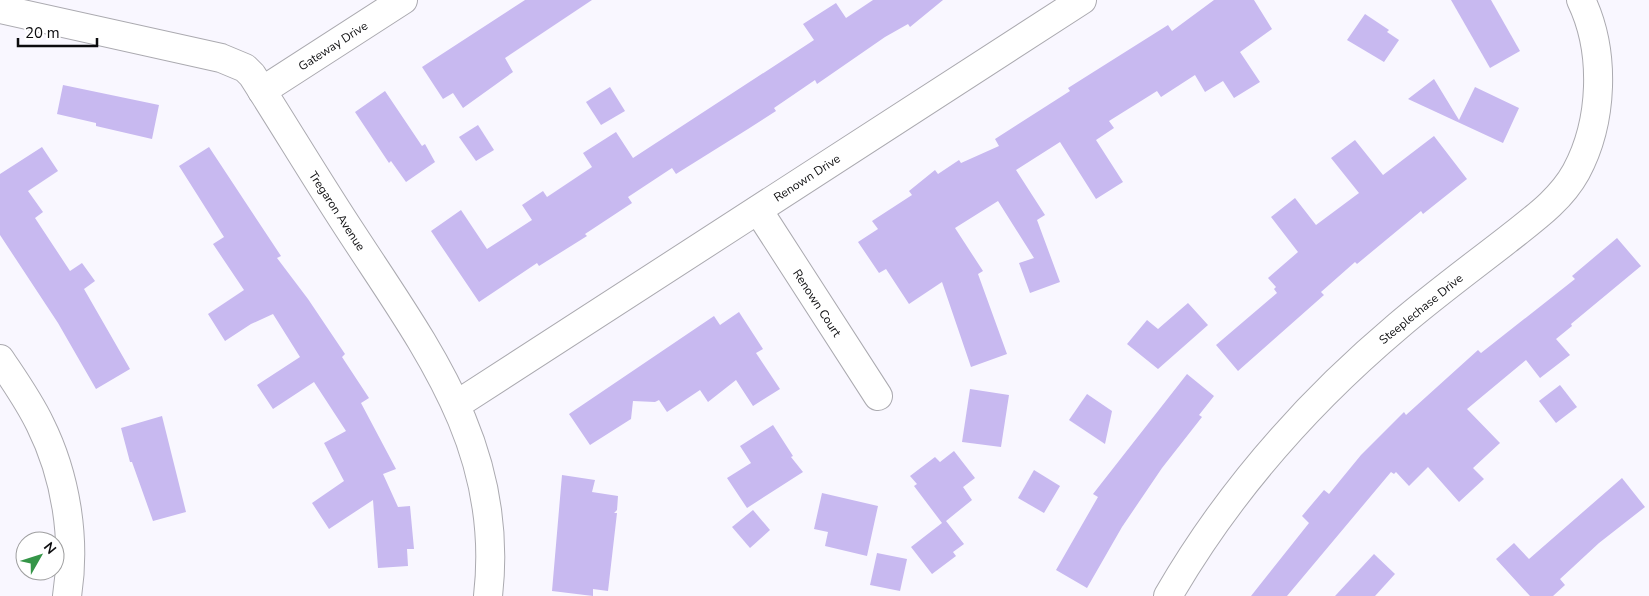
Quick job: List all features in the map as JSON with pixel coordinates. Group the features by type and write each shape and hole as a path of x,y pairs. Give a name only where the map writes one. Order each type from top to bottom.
{"street":[{"name":"Gateway Drive","path":"262,91 404,0"},
{"name":"Renown Drive","path":"456,405 1082,0"},
{"name":"Steeplechase Drive","path":"1168,596 1186,565 1248,479 1312,406 1398,326 1550,206 1576,173 1588,146 1596,106 1598,82 1591,30 1581,0"},
{"name":"Tregaron Avenue","path":"0,8 221,58 245,68 262,91 298,150 437,364 456,405 472,444 484,489 489,531 488,596"},
{"name":"Renown Court","path":"758,210 878,396"},
{"path":"0,359 40,423 62,485 68,517 70,559 67,596"}],"building":[{"path":"525,0 592,0 505,58 513,72 463,108 453,93 443,99 422,67"},
{"path":"873,0 943,0 910,27 908,24 885,37 817,84 815,80 774,108 776,111 676,174 672,168 628,197 632,203 585,234 587,236 539,266 537,263 479,302 431,231 461,210 487,249 532,220 522,205 543,191 547,197 592,167 583,153 616,132 633,158 814,40 803,24 836,3 846,18"},
{"path":"1214,0 1254,0 1272,29 1240,52 1260,82 1234,98 1223,81 1205,92 1195,75 1161,97 1157,91 1109,121 1114,128 1096,140 1123,182 1096,199 1060,142 1016,170 1045,215 1037,220 1060,282 1030,293 1019,263 1034,258 998,201 955,228 983,271 978,274 1007,354 971,367 942,282 909,304 886,269 879,273 858,242 878,229 872,221 912,195 909,191 935,170 938,174 959,160 961,163 999,146 995,139 1070,91 1068,88 1168,25 1172,31"},
{"path":"1451,0 1491,0 1520,51 1490,68"},
{"path":"1365,14 1389,30 1387,32 1399,40 1384,62 1347,40"},
{"path":"1434,79 1459,120 1475,87 1519,108 1503,143 1408,99"},
{"path":"63,85 159,105 152,139 96,126 96,123 57,114"},
{"path":"610,87 625,111 601,125 586,102"},
{"path":"385,91 422,146 425,144 435,162 406,182 391,161 389,163 355,112"},
{"path":"478,125 494,150 476,161 459,137"},
{"path":"1434,136 1467,179 1423,214 1421,211 1357,264 1355,262 1321,292 1324,295 1238,371 1216,345 1277,293 1274,289 1276,287 1268,278 1298,252 1271,217 1295,198 1316,225 1359,193 1331,158 1355,140 1383,175"},
{"path":"42,147 58,171 28,191 43,212 35,218 70,271 82,263 95,281 84,289 130,369 96,389 58,323 0,235 0,174"},
{"path":"209,147 281,256 277,258 308,299 345,354 342,357 369,398 361,403 396,469 383,474 398,507 410,506 414,549 407,549 408,566 378,568 373,500 329,529 312,503 344,481 324,443 346,431 314,382 273,409 257,385 300,357 273,314 251,324 225,341 208,314 244,290 213,244 224,237 179,166"},
{"path":"1617,238 1641,266 1571,324 1572,326 1556,339 1570,355 1540,378 1526,360 1467,409 1500,443 1473,468 1484,479 1459,502 1428,467 1409,486 1396,472 1394,474 1391,472 1287,596 1251,596 1309,523 1302,516 1324,490 1329,494 1361,455 1404,412 1406,415 1478,350 1481,353 1575,279 1572,276"},
{"path":"1188,303 1208,325 1158,369 1127,344 1147,320 1158,329"},
{"path":"739,312 763,349 756,353 780,389 753,406 736,380 708,402 700,390 667,412 659,400 655,402 633,401 631,419 590,445 569,414 714,316 720,325"},
{"path":"1187,374 1214,396 1199,415 1202,417 1162,468 1122,527 1087,588 1056,570 1098,497 1093,494"},
{"path":"1560,385 1577,407 1556,423 1539,401"},
{"path":"970,389 1009,395 1001,447 962,442"},
{"path":"1087,394 1112,411 1105,444 1069,420"},
{"path":"162,416 186,512 153,521 132,462 130,462 121,428"},
{"path":"773,425 793,456 791,457 803,472 747,508 727,478 751,463 740,446"},
{"path":"954,451 975,478 963,487 972,500 946,521 964,544 953,552 956,556 932,574 911,547 942,523 914,486 917,484 910,476 935,457 940,462"},
{"path":"1034,470 1060,486 1044,513 1018,498"},
{"path":"562,475 595,480 592,492 618,496 617,510 614,513 617,513 608,591 593,589 593,596 552,591"},
{"path":"1622,478 1645,507 1599,543 1560,579 1565,585 1553,596 1530,596 1496,559 1514,543 1529,559"},
{"path":"822,493 878,506 867,556 825,546 828,532 814,529"},
{"path":"753,510 770,530 750,548 732,527"},
{"path":"877,553 907,559 900,591 870,585"},
{"path":"1374,554 1395,574 1375,596 1335,596"}]}
